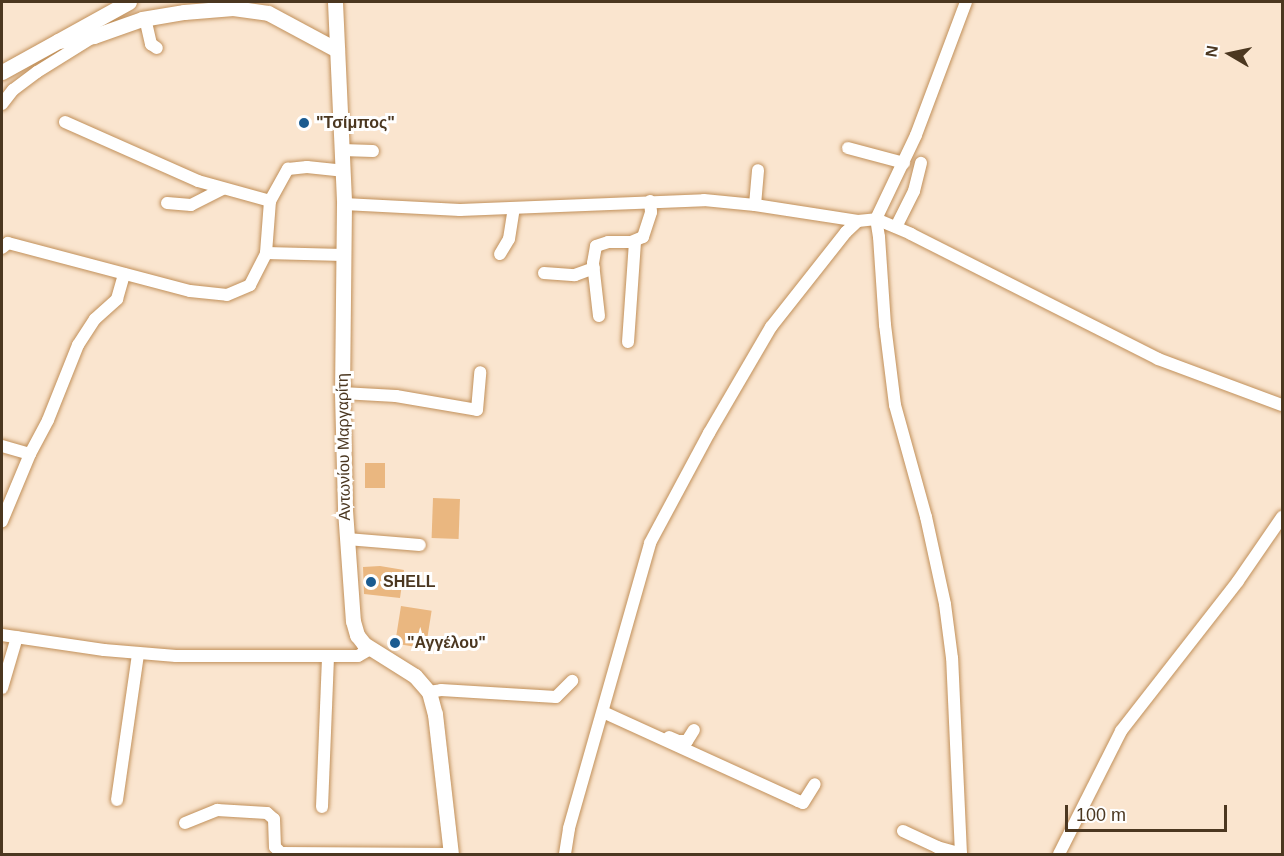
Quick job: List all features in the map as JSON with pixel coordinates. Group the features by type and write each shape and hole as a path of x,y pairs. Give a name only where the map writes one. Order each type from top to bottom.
{"street":[{"path":"2,72 129,2"},
{"name":"Αντωνίου Μαργαρίτη","path":"335,2 344,204 342,393 347,539 354,626 360,640 370,649 415,676 429,692"},
{"path":"903,831 937,847 961,854 949,637 926,517 896,405 885,325 876,219 904,163 966,2"},
{"path":"58,41 94,36 145,18 184,12 251,10 285,20 337,50"},
{"path":"145,18 151,44 157,48"},
{"path":"2,104 14,90 37,72 94,36"},
{"path":"65,122 222,189 270,201"},
{"path":"848,148 904,163"},
{"path":"342,150 373,151"},
{"path":"896,227 914,191 921,163"},
{"path":"2,248 8,243 190,291 227,296 250,285 257,276 266,253 270,201 288,169 306,167 343,171"},
{"path":"755,205 758,170"},
{"path":"167,203 192,205 222,189"},
{"path":"344,204 460,210 704,200 755,205 858,221 876,219 1158,359 1282,405"},
{"path":"599,316 594,252 600,243 635,241 643,237 648,224 650,201"},
{"path":"500,254 509,239 514,208"},
{"path":"565,855 569,828 644,561 657,527 771,327 846,232 858,221"},
{"path":"628,342 635,241"},
{"path":"266,253 343,255"},
{"path":"544,273 575,275 594,268"},
{"path":"2,521 30,454 48,420 78,345 94,319 117,299 124,274"},
{"path":"342,393 396,396 477,410 480,372"},
{"path":"2,446 30,454"},
{"path":"1059,855 1121,731 1238,580 1282,517"},
{"path":"347,539 420,545"},
{"path":"2,635 138,654 215,658 358,656 370,649"},
{"path":"2,688 17,637"},
{"path":"117,800 138,654"},
{"path":"322,807 328,656"},
{"path":"185,823 217,810 267,813 274,819 275,847 281,853 451,854 435,714 429,692 441,690 556,697 572,681"},
{"path":"604,709 678,741 687,741 694,730"},
{"path":"604,709 803,803 815,784"}],"building":[{"path":"365,463 385,463 385,488 365,488"},
{"path":"433,498 460,499 459,539 432,538"},
{"path":"380,566 404,570 400,598 364,594 363,567"},
{"path":"401,606 432,611 426,648 395,644"}],"place":[{"name":"\"Τσίμπος\"","path":"304,123"},
{"name":"SHELL","path":"371,582"},
{"name":"\"Αγγέλου\"","path":"395,643"}]}
